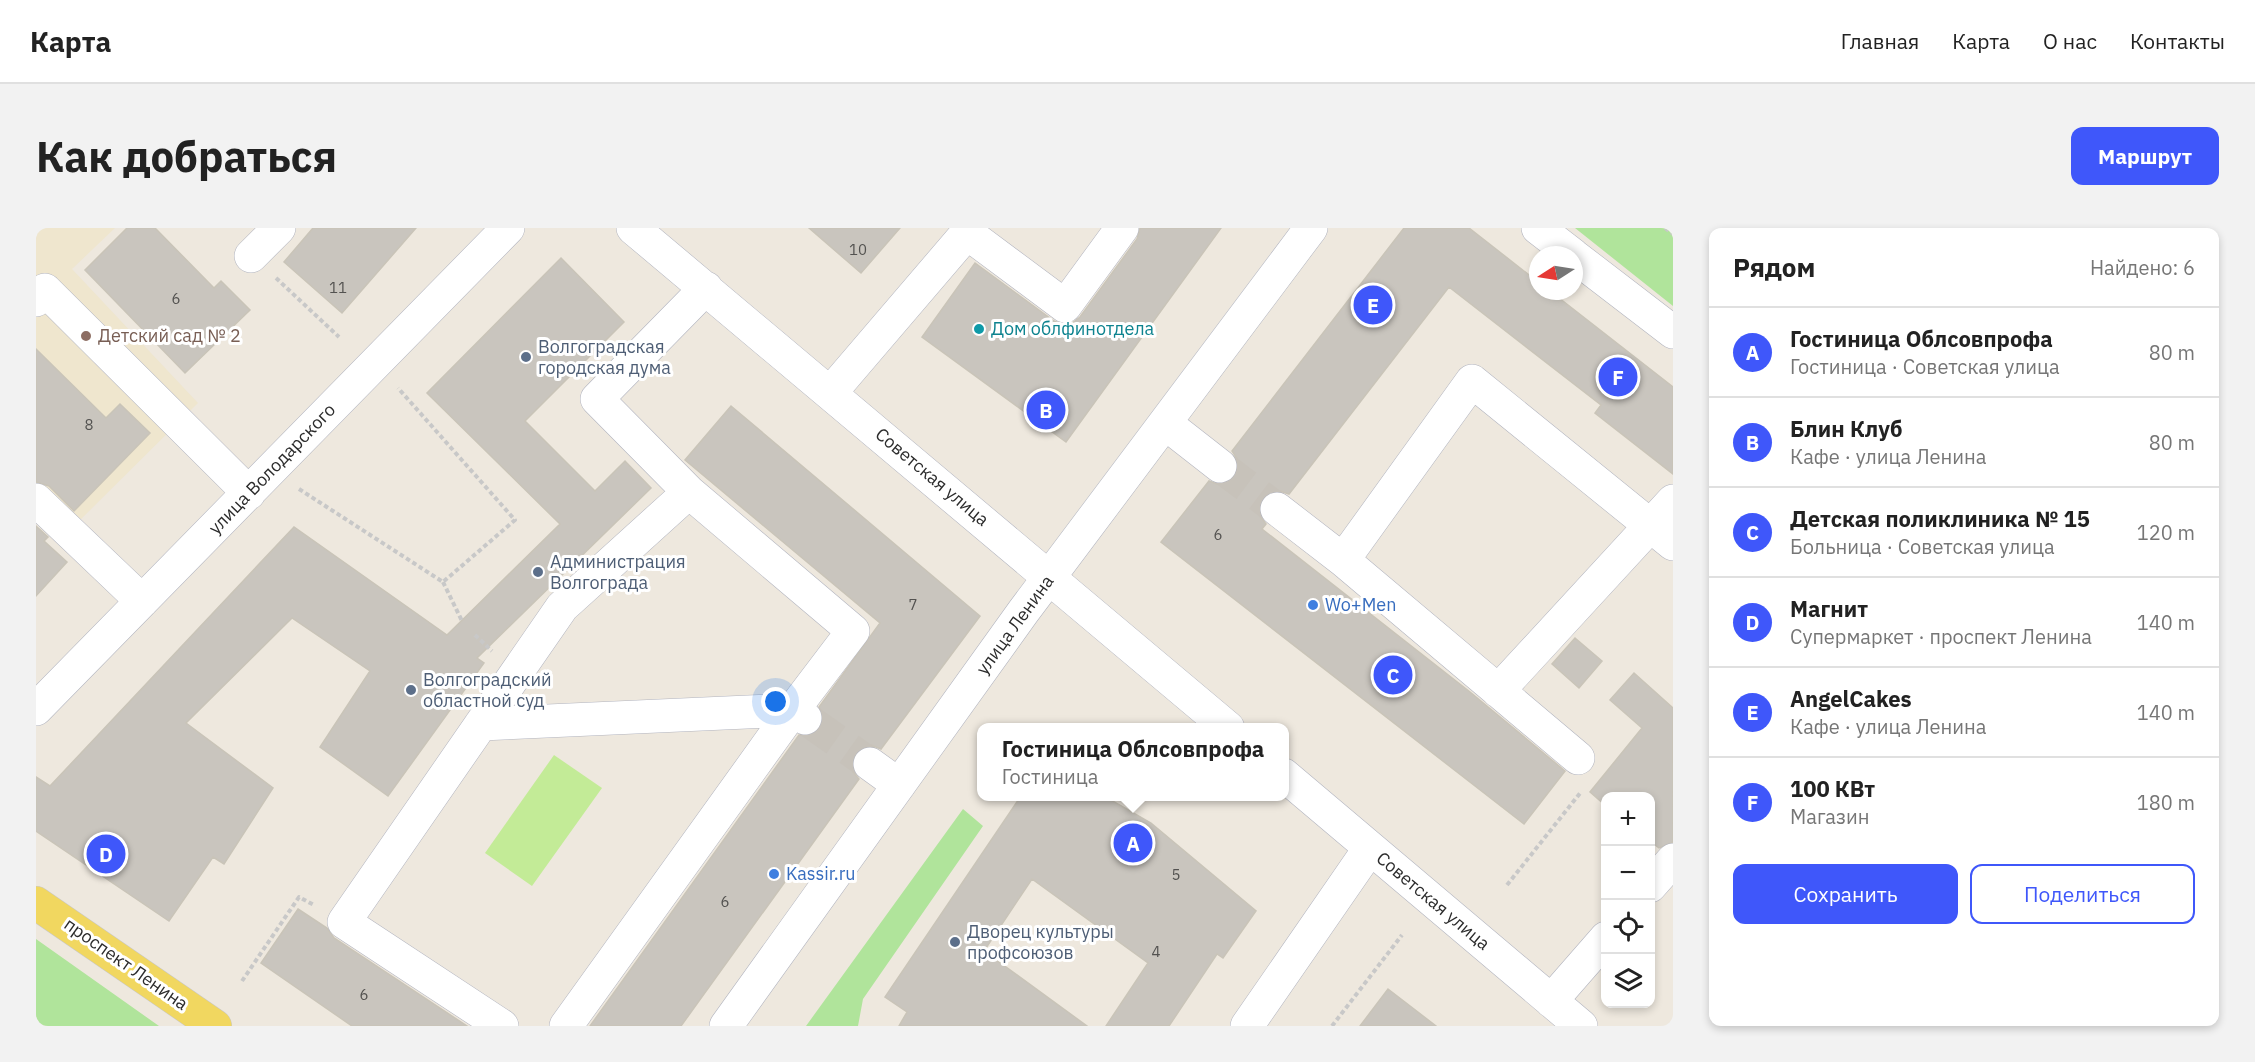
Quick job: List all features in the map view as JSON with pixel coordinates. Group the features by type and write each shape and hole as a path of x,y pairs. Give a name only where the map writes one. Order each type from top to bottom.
{"main road":[{"name":"проспект Ленина","path":"36,903 215,1026"}],"street":[{"path":"251,256 279,228"},
{"name":"улица Володарского","path":"36,709 508,228"},
{"name":"Советская улица","path":"633,228 1051,576 1222,723"},
{"path":"831,392 967,233 1065,306 1122,228"},
{"name":"улица Ленина","path":"726,1026 1051,576 1311,228"},
{"path":"1538,228 1562,246"},
{"path":"1583,262 1673,332"},
{"path":"566,1026 801,716 853,631 688,492 597,399 706,288"},
{"path":"36,300 45,290 249,493"},
{"path":"1343,560 1472,381 1662,536"},
{"path":"1165,423 1220,466"},
{"path":"502,1026 345,922 562,607 688,492"},
{"path":"36,500 142,601"},
{"path":"1498,691 1662,536 1673,501"},
{"path":"1277,509 1343,560 1578,758"},
{"path":"482,724 801,716"},
{"path":"870,764 899,785"},
{"name":"Советская улица","path":"1289,779 1581,1026"},
{"path":"1257,1022 1370,848"},
{"path":"1551,1000 1601,943"}],"path":[{"path":"1665,228 1673,234"},
{"path":"251,256 339,337"},
{"path":"375,364 515,520 443,582"},
{"path":"293,485 443,582 462,621"},
{"path":"1507,885 1584,788 1578,758"},
{"path":"242,981 299,897 345,922"},
{"path":"1332,1026 1402,935"}],"shaded area":[{"name":"Детский сад № 2","path":"36,228 115,228 72,269 198,403 76,524 36,488"}],"green space":[{"path":"1575,228 1673,228 1673,306"},
{"path":"554,755 602,788 532,886 485,853"},
{"path":"963,809 983,826 863,999 858,1026 806,1026"},
{"path":"36,939 159,1026 36,1026"}],"building":[{"name":"Детский сад № 2","path":"127,228 155,228 214,288 221,281 250,310 185,373 85,270"},
{"path":"313,228 416,228 342,313 284,262"},
{"path":"809,228 900,228 861,273"},
{"name":"Дом облфинотдела","path":"1140,228 1221,228 1066,442 922,337 975,263 1054,321 1067,327 1080,317 1137,239"},
{"path":"1404,228 1469,228 1529,275 1529,300 1562,300 1673,387 1673,474 1595,413 1601,405 1449,287 1289,494 1280,491 1270,492 1263,497 1259,506 1260,516 1266,524 1262,529 1470,692 1565,771 1524,824 1161,542 1209,481 1226,484 1235,477 1238,460 1232,451"},
{"path":"561,258 624,322 525,421 595,491 625,461 651,488 477,658 484,663 388,796 320,747 370,671 292,618 186,723 273,788 224,864 213,857 169,921 36,831 36,777 50,786 294,527 447,635 560,524 427,393"},
{"name":"Детский сад № 2","path":"36,349 106,418 120,404 150,433 74,511 49,486 36,482"},
{"path":"731,406 980,616 881,749 871,745 855,753 851,763 853,772 859,779 681,1026 590,1026 799,735 813,735 820,729 824,719 819,707 880,623 685,460"},
{"path":"36,526 48,537 44,541 67,562 36,596"},
{"path":"1575,638 1602,661 1579,688 1552,664"},
{"path":"1634,673 1673,708 1673,842 1659,848 1655,845 1655,792 1601,792 1601,802 1590,792 1642,728 1610,700"},
{"path":"1018,801 1113,801 1151,823 1256,911 1223,958 1217,954 1169,1026 1106,1026 1148,963 1032,879 984,951 1087,1026 899,1026 907,1012 885,997"},
{"path":"298,909 327,928 334,938 467,1026 352,1026 261,963"},
{"path":"1388,989 1436,1026 1360,1026"}],"tunnel":[{"path":"1220,466 1277,509"},
{"path":"809,721 870,764"}],"place":[{"name":"AngelCakes","path":"1373,305"},
{"name":"Дом облфинотдела","path":"979,329"},
{"name":"Детский сад № 2","path":"86,336"},
{"name":"Волгоградская городская дума","path":"526,357"},
{"name":"100 КВт","path":"1618,377"},
{"name":"Блин Клуб","path":"1046,410"},
{"name":"Администрация Волгограда","path":"538,572"},
{"name":"Wo+Men","path":"1313,605"},
{"name":"Детская поликлиника № 15","path":"1393,675"},
{"name":"Волгоградский областной суд","path":"411,690"},
{"name":"Гостиница Облсовпрофа","path":"1133,843"},
{"name":"Магнит","path":"106,854"},
{"name":"Kassir.ru","path":"774,874"},
{"name":"Дворец культуры профсоюзов","path":"955,942"}]}
